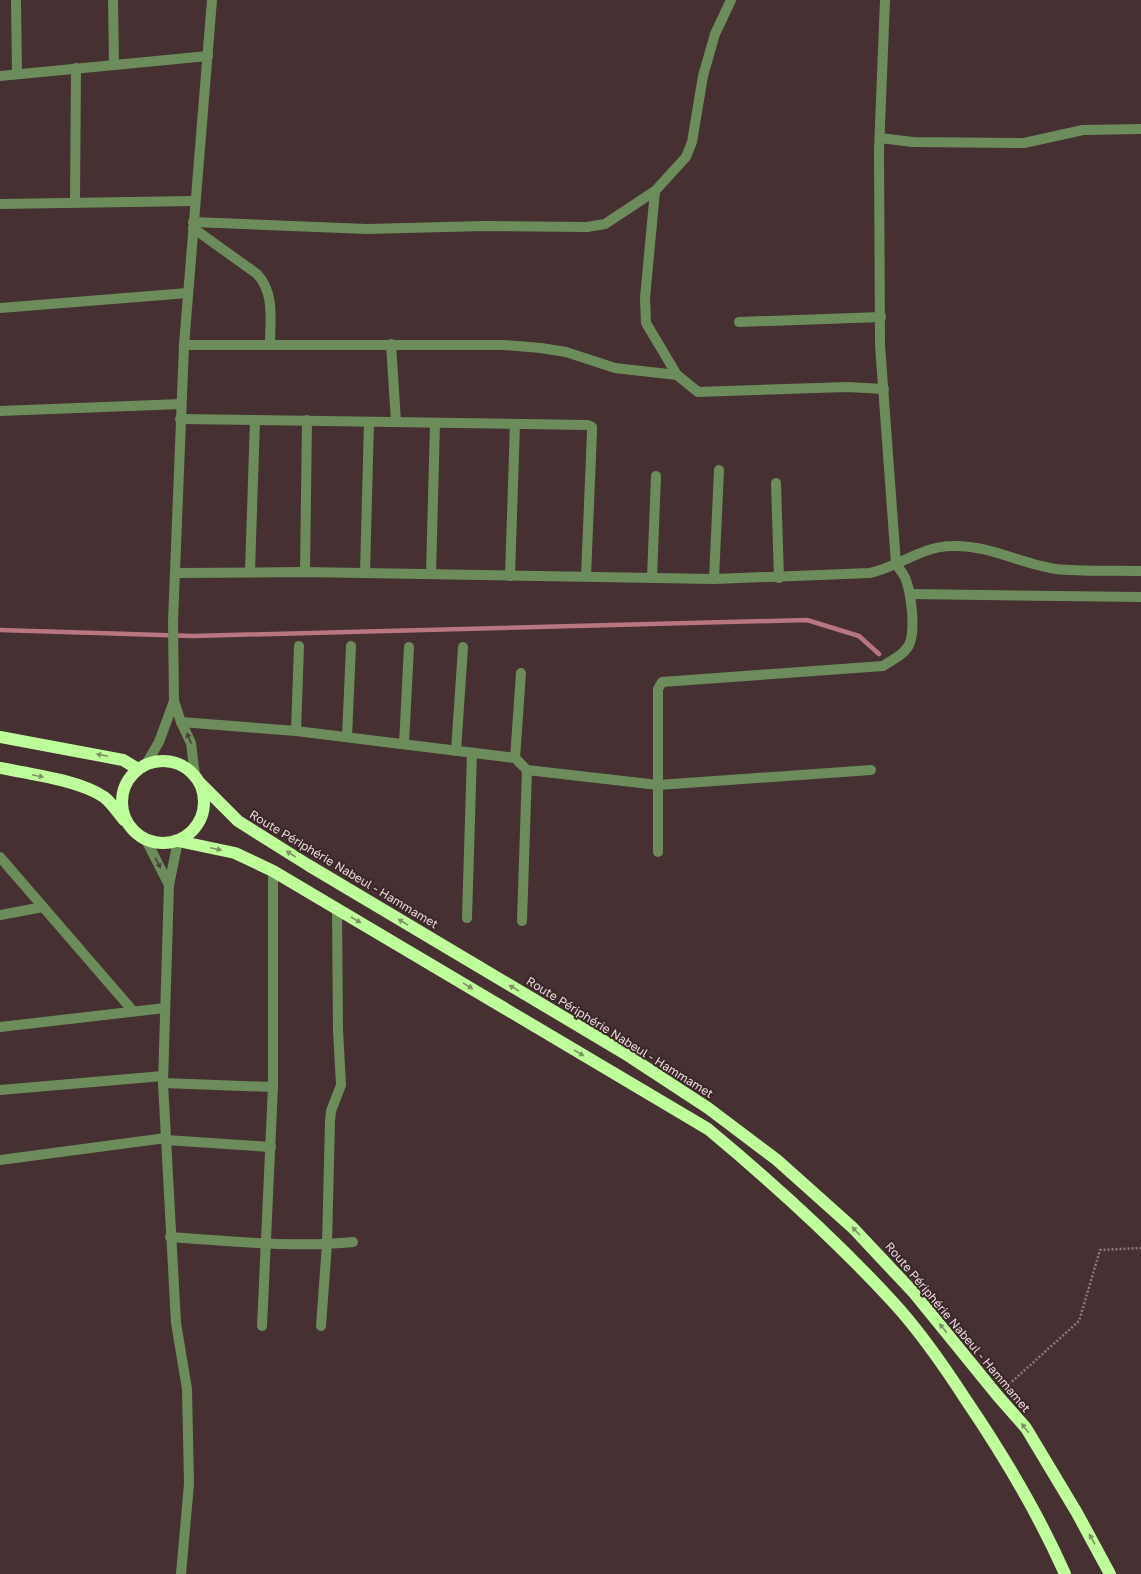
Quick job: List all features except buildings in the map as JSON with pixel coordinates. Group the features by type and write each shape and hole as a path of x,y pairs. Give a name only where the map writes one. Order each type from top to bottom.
{"highway":[{"path":"0,737 123,760 142,766"},
{"path":"131,829 124,817 121,804 123,791 128,778 142,766 159,761 173,762 185,767 198,780 204,796 204,810 199,823 190,834 178,841"},
{"path":"0,768 65,782 104,798 131,829 146,840 157,844 178,841 235,853 273,871 708,1129 769,1180 840,1246 893,1302 944,1367 996,1444 1044,1527 1065,1574"},
{"name":"Route Périphérie Nabeul - Hammamet","path":"198,780 238,821 308,865 624,1053 708,1108 777,1160 858,1233 914,1293 997,1395 1026,1428 1077,1513 1110,1574"}],"street":[{"path":"16,0 17,74"},
{"path":"113,0 114,65"},
{"path":"198,780 191,743 181,722 174,701 173,622 184,345 212,0"},
{"path":"193,225 359,229 484,226 586,227 605,224 655,191 686,157 692,142 703,76 715,34 731,0"},
{"path":"658,852 658,689 662,682 883,666 902,654 909,644 912,631 910,594 906,578 896,564 880,345 880,138 885,0"},
{"path":"0,76 208,56"},
{"path":"75,202 76,68"},
{"path":"880,138 913,142 1024,143 1083,130 1141,129"},
{"path":"655,191 644,298 646,323 677,375 698,392 847,387 884,389"},
{"path":"0,204 195,201"},
{"path":"193,225 257,274 265,283 269,301 270,345"},
{"path":"0,308 188,293"},
{"path":"739,322 881,317"},
{"path":"391,344 396,422"},
{"path":"184,345 504,345 566,352 615,368 677,375"},
{"path":"0,411 181,404"},
{"path":"180,419 583,424 592,427 586,576"},
{"path":"250,571 255,420"},
{"path":"305,572 307,420"},
{"path":"365,572 369,422"},
{"path":"431,574 435,423"},
{"path":"510,576 515,424"},
{"path":"714,579 720,470"},
{"path":"652,578 656,476"},
{"path":"776,483 779,578"},
{"path":"176,573 250,571 714,579 779,578 870,573 884,570 913,555 952,546 979,548 1056,569 1141,571"},
{"path":"910,594 1141,597"},
{"path":"296,731 299,646"},
{"path":"347,737 351,646"},
{"path":"404,744 409,647"},
{"path":"456,751 463,648"},
{"path":"515,758 521,673"},
{"path":"142,766 159,742 174,701"},
{"path":"181,722 296,731 515,758 527,770 658,785 871,770"},
{"path":"466,918 472,753"},
{"path":"522,921 527,770"},
{"path":"146,840 169,885"},
{"path":"178,841 169,885 163,1080 170,1237 176,1323 187,1389 189,1484 181,1574"},
{"path":"1,858 133,1011"},
{"path":"262,1326 273,1087 273,871"},
{"path":"0,915 43,907"},
{"path":"321,1326 327,1244 330,1121 331,1111 341,1085 337,908"},
{"path":"0,1027 165,1008"},
{"path":"0,1090 163,1080 273,1087"},
{"path":"0,1160 166,1139 271,1147"},
{"path":"170,1237 266,1244 327,1244 353,1242"}],"path":[{"path":"997,1395 1079,1321 1100,1250 1141,1248"}],"waterway":[{"path":"0,630 193,636 807,620 859,636 879,654"}]}
